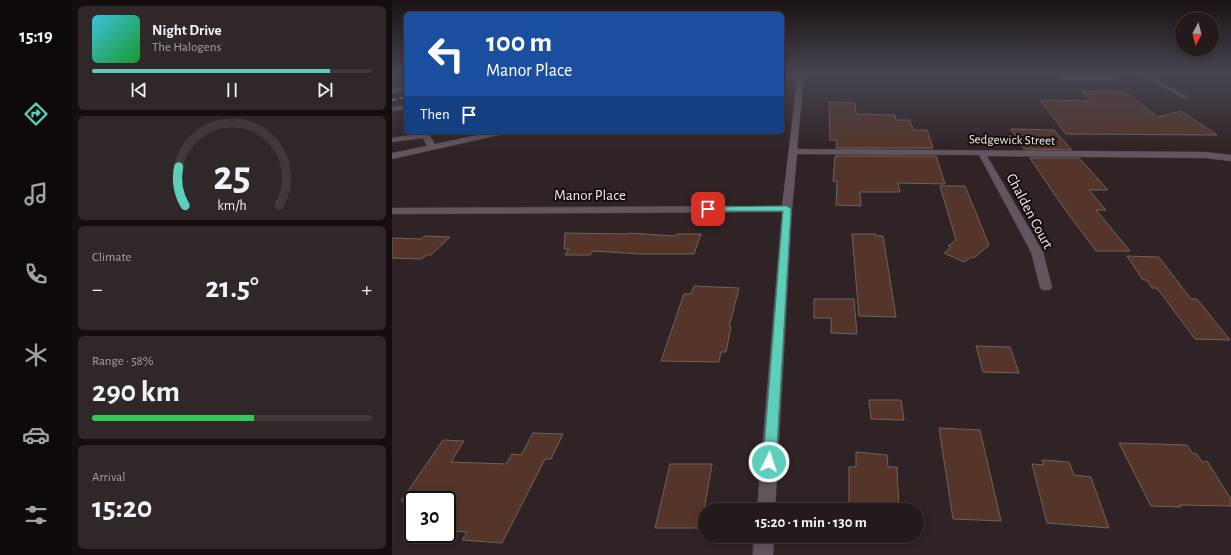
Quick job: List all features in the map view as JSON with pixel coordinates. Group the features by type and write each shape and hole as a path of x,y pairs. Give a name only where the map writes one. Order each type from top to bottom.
{"street":[{"path":"766,503 787,209 798,99"},
{"path":"392,109 404,107"},
{"path":"392,140 425,134 432,148"},
{"path":"392,156 494,134"},
{"name":"Sedgewick Street","path":"792,151 1191,155 1231,158"},
{"name":"Chalden Court","path":"981,152 1037,252 1046,288"},
{"name":"Manor Place","path":"392,211 787,209"},
{"path":"762,555 763,543"}],"building":[{"path":"1090,99 1134,99 1158,117 1181,111 1217,135 1066,134 1040,100 1092,101"},
{"path":"829,102 855,103 856,114 895,115 896,120 910,120 913,130 927,130 933,148 836,148 837,140 830,140"},
{"path":"1011,129 1054,130 1072,150 1024,149"},
{"path":"835,156 936,156 945,184 898,183 900,192 860,192 861,206 836,205 837,181 833,181"},
{"path":"1030,158 1079,158 1108,190 1089,190 1106,210 1096,210 1130,251 1096,251 1061,204"},
{"path":"940,186 965,186 989,245 974,258 972,257 964,262 944,253 951,247 948,246 956,240"},
{"path":"565,233 628,233 675,236 676,234 701,234 694,254 640,254 593,251 590,255 565,255 569,249 564,249"},
{"path":"852,234 876,234 876,236 883,236 896,317 859,316"},
{"path":"425,236 450,237 431,255 427,255 421,259 392,258 392,238 421,239"},
{"path":"1127,256 1159,257 1191,299 1197,299 1230,340 1195,339 1157,288 1152,288 1147,280 1143,280"},
{"path":"694,286 739,288 729,327 731,327 726,352 721,352 719,362 661,361 684,294 691,294"},
{"path":"814,299 854,299 857,334 831,333 831,318 814,318"},
{"path":"976,346 1010,347 1019,373 983,372"},
{"path":"869,400 901,400 904,420 871,419"},
{"path":"939,428 980,430 1001,521 953,519"},
{"path":"533,433 563,434 551,459 545,459 502,543 462,540 467,532 456,531 456,491 408,491 443,440 464,441 451,462 506,464 512,454 521,455"},
{"path":"1119,443 1187,445 1192,453 1197,454 1202,462 1207,461 1231,499 1231,506 1151,506"},
{"path":"856,452 887,455 888,467 897,467 899,503 849,503 849,467 856,467"},
{"path":"1042,460 1069,462 1074,475 1091,477 1109,528 1047,523 1032,464 1044,465"},
{"path":"670,464 712,464 705,503 698,503 698,528 655,528"}],"railway":[{"path":"392,100 397,99"}],"route":[{"path":"708,209 787,209 769,462"}]}
